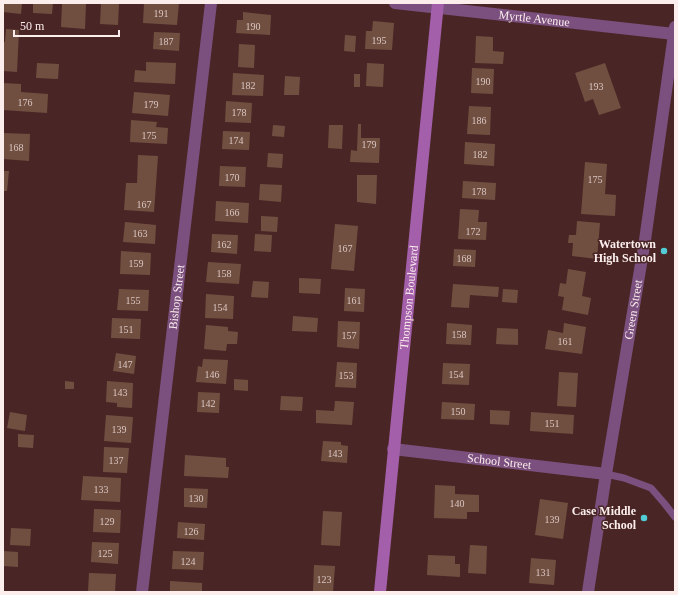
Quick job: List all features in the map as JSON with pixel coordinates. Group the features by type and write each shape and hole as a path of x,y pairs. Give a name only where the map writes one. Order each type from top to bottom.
{"street":[{"name":"Bishop Street","path":"142,592 211,3"},
{"name":"Myrtle Avenue","path":"395,3 438,5 675,32"},
{"name":"Thompson Boulevard","path":"380,592 438,5"},
{"name":"Green Street","path":"588,592 645,240 675,32"},
{"name":"School Street","path":"393,449 606,474"}],"lane":[{"path":"606,474 624,478 651,488 675,517"}],"building":[{"path":"3,3 22,3 21,14 3,12"},
{"path":"33,3 53,3 52,14 33,13"},
{"path":"62,3 86,3 85,29 61,27"},
{"path":"101,3 119,3 118,25 100,24"},
{"path":"144,3 179,3 177,25 143,23"},
{"path":"243,12 271,15 270,35 236,33 237,20 243,20"},
{"path":"373,21 394,23 392,50 365,49 366,31 372,31"},
{"path":"6,29 19,30 17,72 3,71 3,42 5,42"},
{"path":"154,32 180,33 179,51 153,49"},
{"path":"345,35 356,36 355,52 344,51"},
{"path":"476,36 493,37 493,51 504,52 503,64 475,63"},
{"path":"239,44 255,45 254,68 238,67"},
{"path":"146,62 176,63 175,84 134,82 135,70 146,71"},
{"path":"37,63 59,64 58,79 36,78"},
{"path":"367,63 384,64 383,87 366,86"},
{"path":"605,63 621,108 599,115 593,99 585,102 575,73"},
{"path":"472,68 494,69 493,94 471,93"},
{"path":"233,73 264,75 263,96 232,95"},
{"path":"354,74 360,74 360,87 354,87"},
{"path":"285,76 300,77 299,95 284,95"},
{"path":"3,83 21,84 21,92 48,94 47,113 3,110"},
{"path":"134,92 170,95 168,116 132,113"},
{"path":"226,101 252,103 251,123 225,122"},
{"path":"469,106 491,107 490,135 467,134"},
{"path":"131,120 157,122 156,127 168,128 167,144 130,142"},
{"path":"358,124 361,124 361,138 380,138 379,163 350,162 351,150 357,151"},
{"path":"273,125 285,126 284,137 272,136"},
{"path":"329,125 343,125 342,149 328,148"},
{"path":"223,131 250,132 249,150 222,149"},
{"path":"3,133 30,134 29,161 3,159"},
{"path":"465,142 495,144 494,166 464,164"},
{"path":"268,153 283,154 282,168 267,167"},
{"path":"138,155 158,156 154,212 124,210 126,183 137,183"},
{"path":"585,162 607,164 605,194 616,195 615,216 581,214"},
{"path":"220,166 246,167 245,187 219,186"},
{"path":"3,171 9,171 7,191 3,191"},
{"path":"357,175 377,175 376,204 357,202"},
{"path":"463,181 496,183 495,200 462,198"},
{"path":"260,184 282,185 281,202 259,200"},
{"path":"216,201 249,203 248,223 215,221"},
{"path":"460,209 479,210 478,222 487,222 486,240 458,239"},
{"path":"261,216 278,217 277,232 261,231"},
{"path":"577,221 600,223 597,259 572,256 573,243 568,243 569,235 576,235"},
{"path":"125,222 156,225 155,244 123,242"},
{"path":"335,224 358,226 354,271 331,269"},
{"path":"212,234 238,235 237,254 211,252"},
{"path":"255,234 272,235 271,252 254,251"},
{"path":"454,249 476,250 475,267 453,266"},
{"path":"121,251 151,253 150,275 120,274"},
{"path":"208,262 241,264 239,284 206,282"},
{"path":"568,269 586,272 582,296 591,298 588,315 562,310 564,297 558,296 560,283 566,284"},
{"path":"299,278 321,279 320,294 299,293"},
{"path":"253,281 269,282 268,298 251,297"},
{"path":"453,284 499,287 498,297 470,295 469,308 451,307"},
{"path":"345,288 365,289 364,312 344,311"},
{"path":"119,289 149,290 148,311 117,310"},
{"path":"503,289 518,290 517,303 502,302"},
{"path":"206,294 234,296 233,319 205,318"},
{"path":"293,316 318,318 317,332 292,331"},
{"path":"112,318 141,319 140,339 111,338"},
{"path":"338,321 360,322 359,349 337,347"},
{"path":"447,323 472,325 471,345 446,344"},
{"path":"564,323 586,327 582,354 545,349 548,330 563,333"},
{"path":"206,325 228,327 228,331 238,332 237,344 227,344 226,351 204,349"},
{"path":"497,328 518,329 518,345 496,344"},
{"path":"116,353 136,356 134,374 113,371"},
{"path":"203,359 228,360 226,384 196,382 198,366 202,367"},
{"path":"337,362 357,363 356,388 335,387"},
{"path":"443,363 470,364 469,385 442,384"},
{"path":"559,372 578,373 576,407 557,406"},
{"path":"234,379 248,380 248,391 234,390"},
{"path":"65,381 74,382 74,389 65,389"},
{"path":"107,381 133,383 132,408 117,407 117,403 106,402"},
{"path":"198,392 220,393 219,413 197,412"},
{"path":"281,396 303,397 302,411 280,410"},
{"path":"335,401 354,402 352,425 316,423 316,410 334,411"},
{"path":"442,402 475,404 474,420 441,419"},
{"path":"490,410 510,411 509,425 490,424"},
{"path":"10,412 27,415 25,431 7,428"},
{"path":"531,412 574,415 573,434 530,431"},
{"path":"106,415 133,417 131,443 104,441"},
{"path":"18,434 34,435 33,448 18,447"},
{"path":"323,441 341,442 341,445 348,446 347,463 321,461"},
{"path":"104,447 129,448 127,473 103,472"},
{"path":"185,455 226,458 226,467 229,467 228,478 184,476"},
{"path":"83,476 121,478 120,502 81,500"},
{"path":"435,485 455,486 455,494 479,495 479,512 467,512 467,519 434,518"},
{"path":"184,488 208,489 207,508 184,507"},
{"path":"540,499 568,503 563,539 535,535"},
{"path":"94,509 121,510 120,533 93,532"},
{"path":"323,511 342,512 340,546 321,545"},
{"path":"178,522 205,524 204,540 177,538"},
{"path":"11,528 31,529 30,546 10,545"},
{"path":"92,542 119,543 118,564 91,562"},
{"path":"470,545 487,546 486,574 468,573"},
{"path":"3,551 18,552 18,567 3,566"},
{"path":"173,551 204,552 203,570 172,569"},
{"path":"428,555 455,556 455,564 460,564 460,577 427,575"},
{"path":"531,558 556,560 554,585 529,583"},
{"path":"314,565 335,566 333,592 313,592"},
{"path":"89,573 116,574 115,592 88,592"},
{"path":"170,581 202,583 202,592 170,592"}],"place":[{"name":"Watertown High School","path":"664,251"},
{"name":"Case Middle School","path":"644,518"}]}
